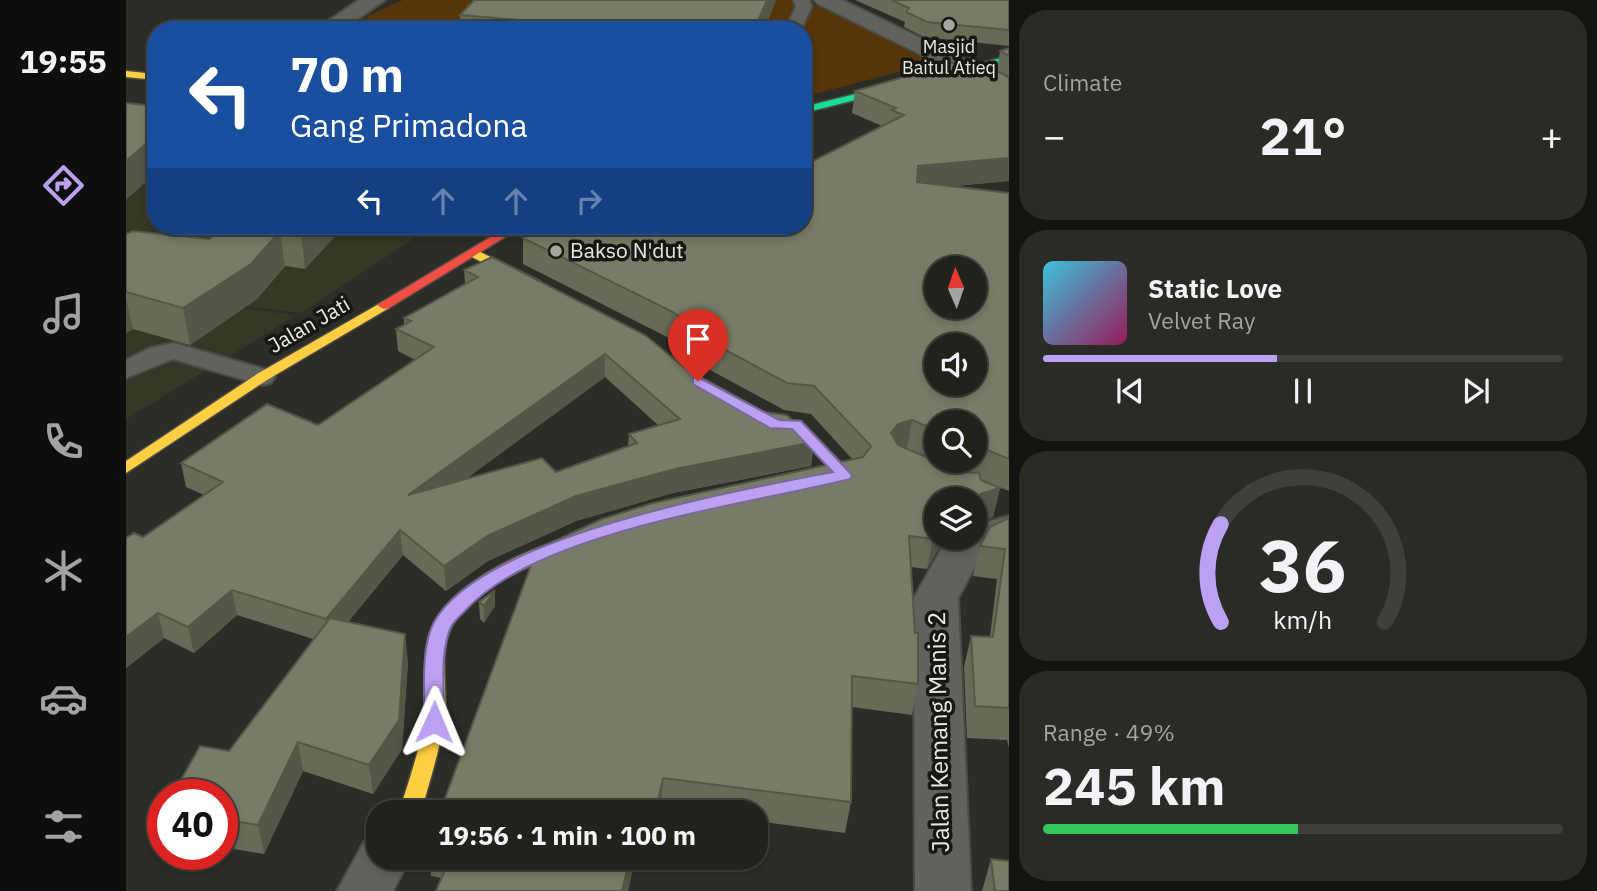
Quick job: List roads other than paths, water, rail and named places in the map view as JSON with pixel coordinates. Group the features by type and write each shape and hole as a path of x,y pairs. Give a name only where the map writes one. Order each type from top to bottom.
{"street":[{"path":"340,21 374,0"},
{"path":"825,0 969,68 1009,91"},
{"path":"812,108 1009,59"},
{"path":"126,74 147,76"},
{"name":"Jalan Jati","path":"126,468 261,377 503,235"},
{"path":"474,253 552,292"},
{"path":"743,406 776,425 796,424 844,475 794,485"},
{"name":"Jalan Kemang Manis 2","path":"943,891 936,598 963,548 1001,510"},
{"path":"413,800 434,722 435,660 443,624 472,592 498,576 529,559 596,535"},
{"path":"365,891 376,870"}],"lane":[{"path":"797,21 804,6 801,0"},
{"path":"126,370 159,353 174,351 261,377"}],"place":[{"name":"Masjid Baitul Atieq","path":"949,25"},
{"name":"Bakso N'dut","path":"556,251"}]}
